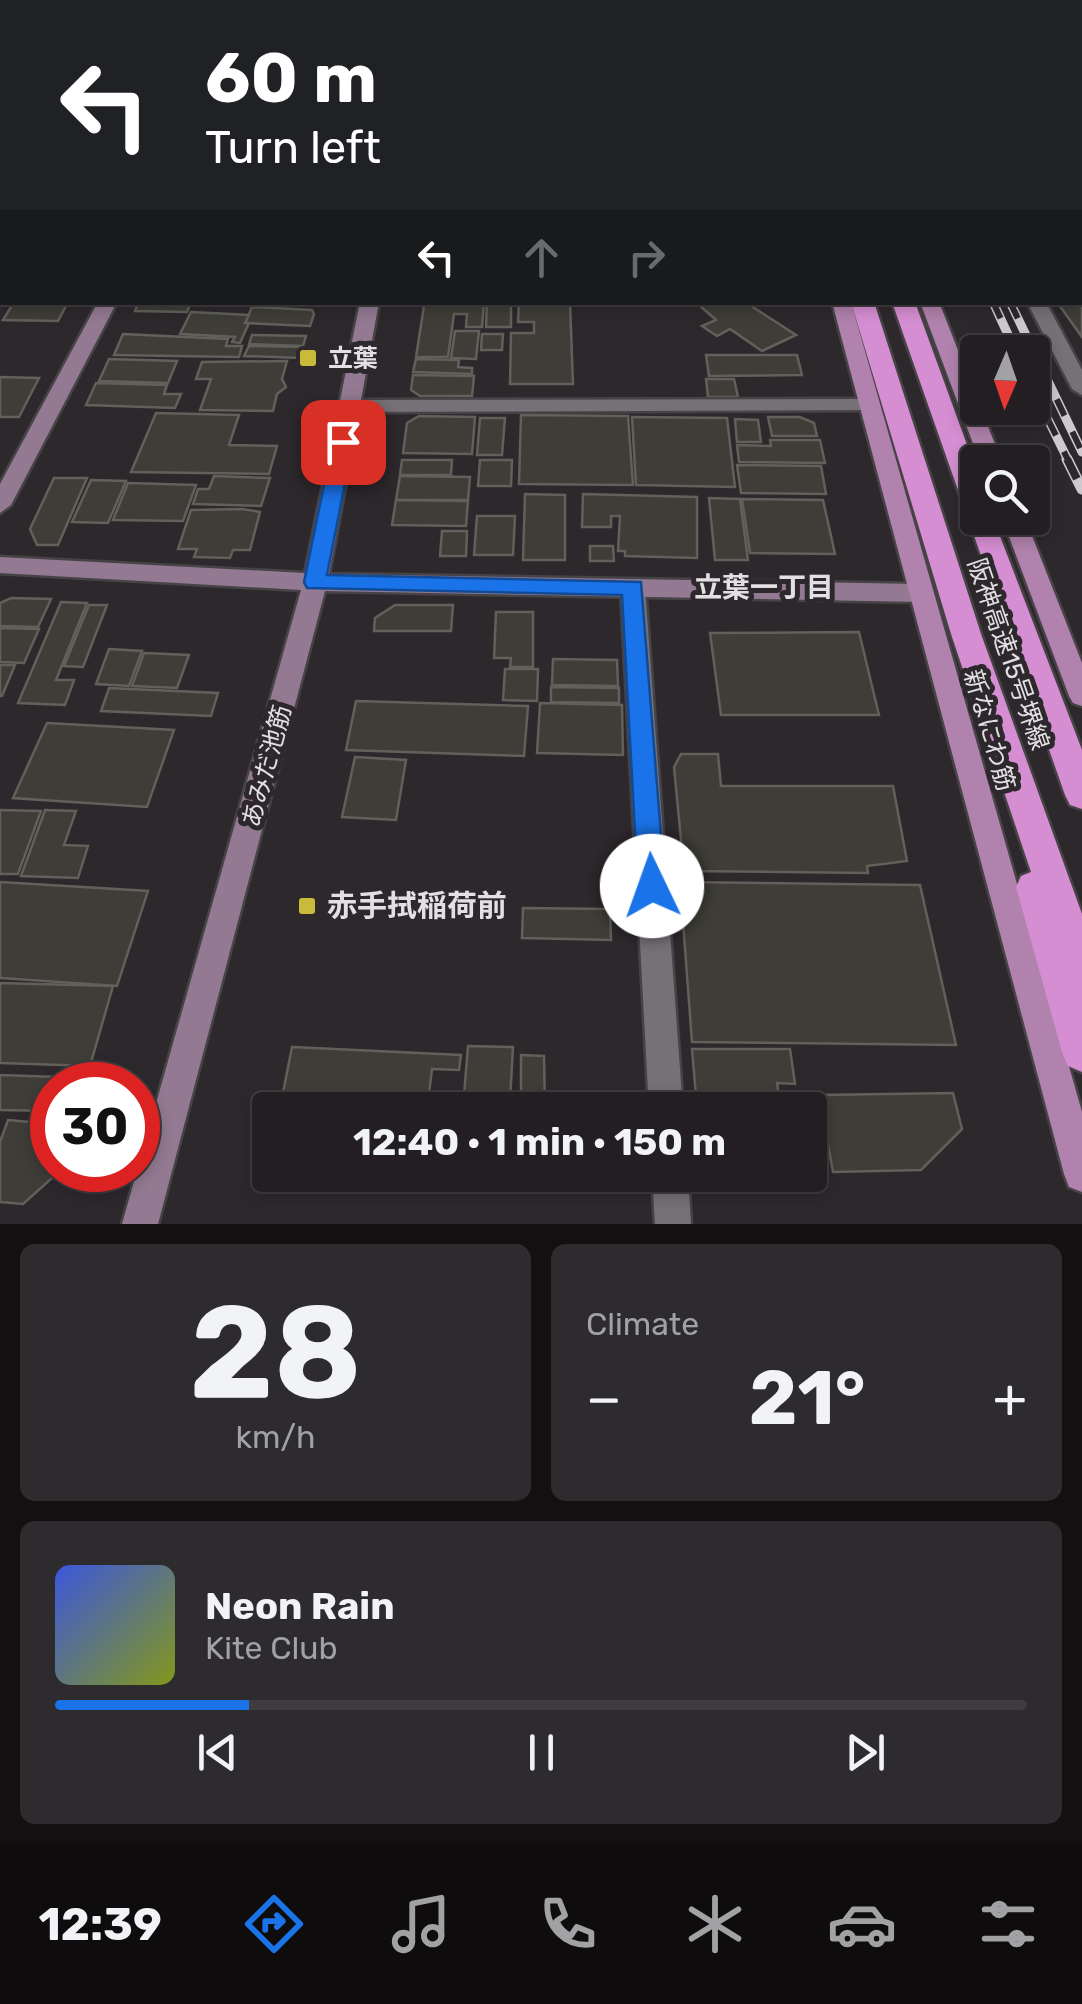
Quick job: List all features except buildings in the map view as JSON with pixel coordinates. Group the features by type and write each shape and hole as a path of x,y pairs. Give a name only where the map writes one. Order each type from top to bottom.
{"highway":[{"name":"阪神高速15号堺線","path":"863,305 966,634 1082,967"},
{"name":"阪神高速15号堺線","path":"904,305 960,465"},
{"name":"阪神高速15号堺線","path":"985,535 1082,795"},
{"path":"966,634 987,724 1082,1052"}],"main road":[{"name":"新なにわ筋","path":"842,305 1082,1174"},
{"path":"931,305 985,445"},
{"path":"1020,535 1082,696"}],"street":[{"path":"0,505 106,305"},
{"name":"あみだ池筋","path":"140,1224 315,582 369,305"},
{"path":"1038,305 1072,352 1082,389"},
{"path":"350,406 868,404"},
{"path":"0,565 315,582 920,593"},
{"path":"633,588 665,1092"},
{"path":"671,1192 673,1224"}],"railway":[{"path":"994,305 1008,335"},
{"path":"1011,305 1082,452"},
{"path":"1050,423 1069,462"},
{"path":"1067,459 1082,489"}],"place":[{"name":"立葉","path":"308,358"},
{"name":"赤手拭稲荷前","path":"307,906"}],"district":[{"name":"立葉一丁目","path":"764,587"}],"route":[{"path":"343,442 315,582 633,588 652,886"}]}
